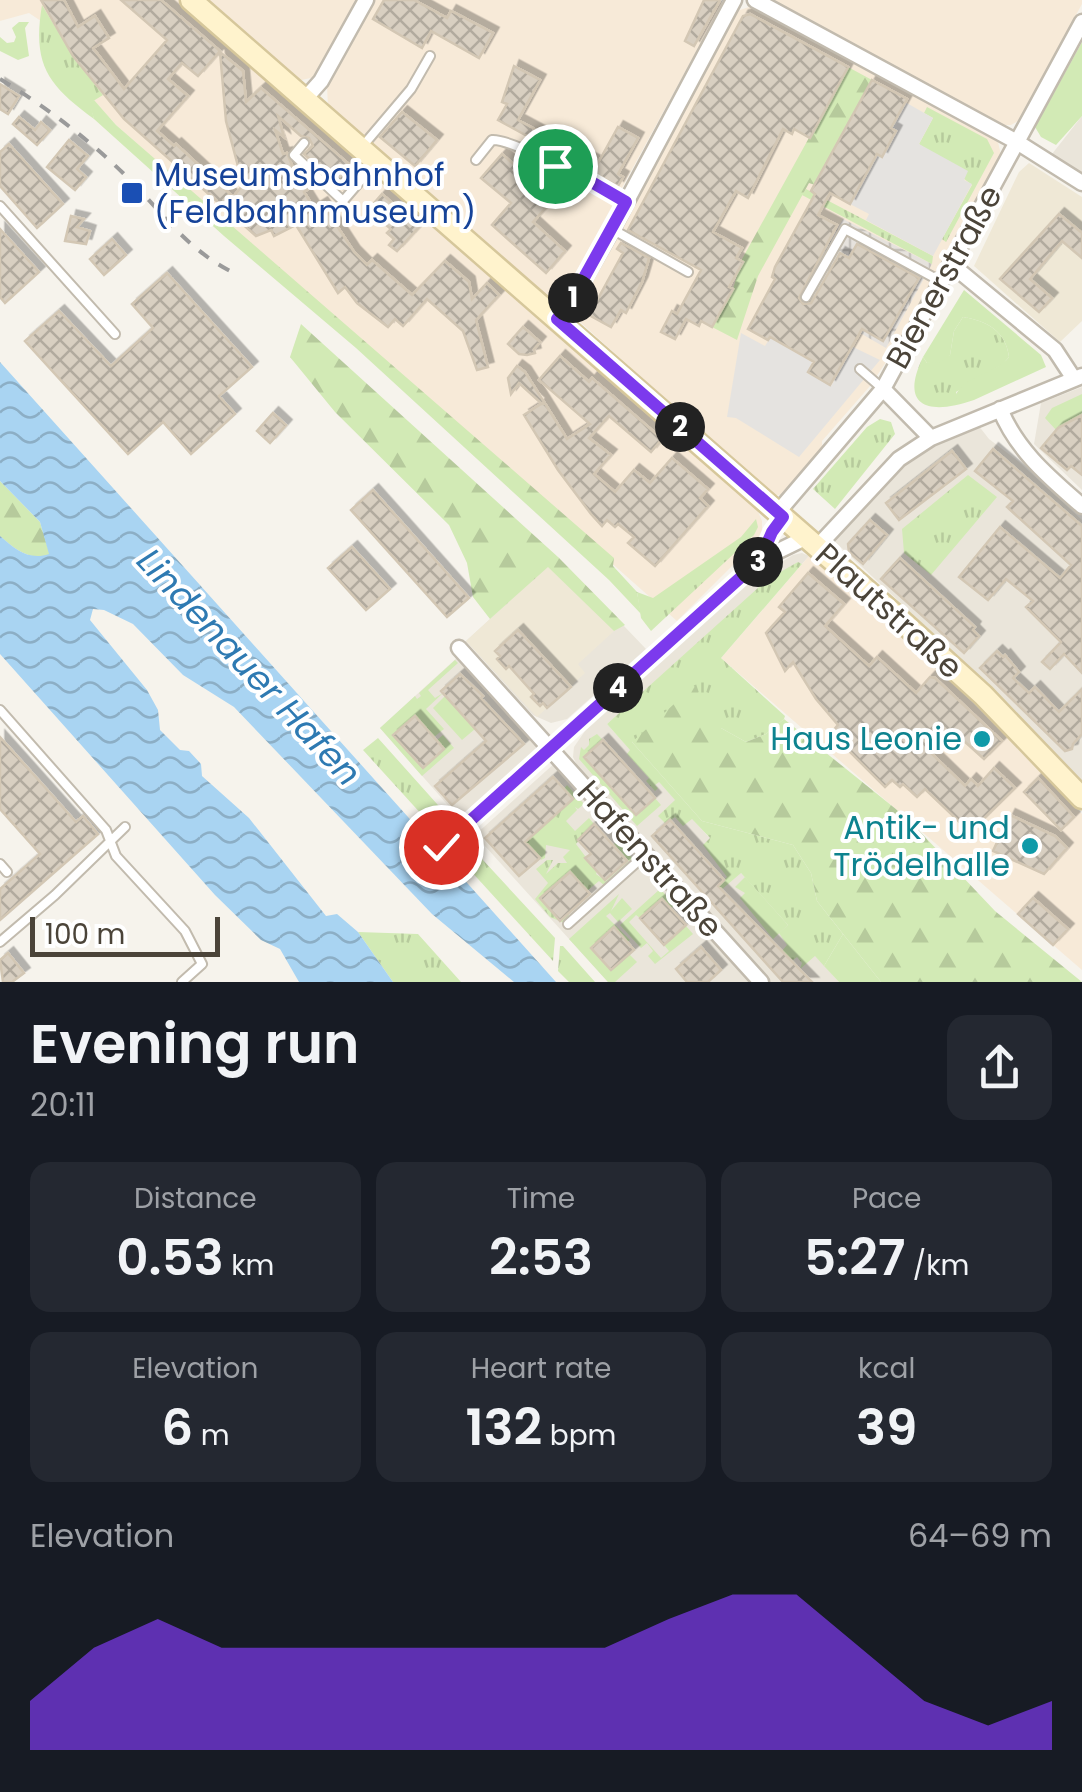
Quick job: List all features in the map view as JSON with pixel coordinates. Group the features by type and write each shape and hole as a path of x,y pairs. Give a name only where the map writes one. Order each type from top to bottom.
{"main road":[{"name":"Plautstraße","path":"190,0 813,542 983,695 1082,798"}],"street":[{"path":"306,99 366,0"},
{"path":"557,319 612,229 734,0"},
{"path":"755,0 1018,142 1082,183"},
{"name":"Bienerstraße","path":"760,560 780,514 884,389 1082,22"},
{"path":"441,847 760,560 813,542 899,459 931,438 1078,378 1055,350 952,265"},
{"path":"884,389 931,438"},
{"path":"1000,409 1009,432 1030,459 1082,506"},
{"name":"Hafenstraße","path":"459,648 761,982"}],"lane":[{"path":"304,143 294,154 343,201 430,56"},
{"path":"476,160 492,140 503,140 576,173 626,202"},
{"path":"0,206 115,334"},
{"path":"612,229 688,272"},
{"path":"806,297 845,229 942,282"},
{"path":"860,369 884,389"},
{"path":"0,710 110,838 116,856 185,931 202,964 182,982"},
{"path":"0,942 124,827"},
{"path":"568,924 646,854"},
{"path":"0,864 7,872"}],"shaded area":[{"path":"0,0 178,0 756,507 762,521 762,536 677,621 116,125 82,87 44,23 29,13 0,21"},
{"path":"206,0 357,0 315,77 297,81"},
{"path":"374,0 721,0 562,298 550,300 328,106 327,87"},
{"path":"773,0 1082,0 1082,4 1018,121 998,125"},
{"path":"749,7 998,142 1001,155 894,350 870,386 822,441 822,453 793,488 781,495 772,495 579,321 577,312 737,11"},
{"path":"905,102 933,118 919,144 968,171 964,180 972,184 933,256 866,220 869,214 850,204 877,154 882,157"},
{"path":"1082,116 1082,173 1052,154"},
{"path":"1029,163 1082,197 1082,321 1060,342 974,266 1019,172"},
{"path":"843,219 932,264 886,348 798,297"},
{"path":"741,333 765,346 770,338 812,362 807,373 831,386 853,347 880,360 799,457 736,418 727,417"},
{"path":"1082,387 1082,490 1034,444 1041,403"},
{"path":"978,425 1082,520 1082,784 976,673 833,540 904,464 937,443"},
{"path":"802,553 809,556 802,564 798,562 607,724 839,982 769,982 579,769 573,757 574,747 585,731 748,583"},
{"path":"809,556 951,681 1082,814 1082,970 721,658"},
{"path":"558,557 646,649 567,719 551,723 533,715 466,641"},
{"path":"548,566 614,631 578,664 585,673 537,717 466,641"},
{"path":"460,655 542,746 461,820 380,728"},
{"path":"556,762 755,982 608,982 475,835"}],"green space":[{"path":"42,5 103,95 90,103 94,119 65,95 47,72 39,43"},
{"path":"19,22 29,22 25,28 29,56 18,60 0,51 0,37 7,43 14,42 12,28"},
{"path":"1082,42 1082,116 1056,145 1041,137 1035,127"},
{"path":"848,67 872,80 815,185 809,183 758,276 737,340 712,327 733,289 741,261"},
{"path":"94,100 116,125 614,558 613,566 637,592 641,614 609,580 356,348 94,119 89,103"},
{"path":"927,107 987,139 994,153 946,242 942,239 972,185 919,144 933,118 924,113"},
{"path":"806,189 933,256 932,264 802,195"},
{"path":"964,290 1041,355 1046,367 974,400 958,400 955,397 965,384 1009,357 1004,340 994,329 963,317 954,331 950,355 941,362 927,363 923,357"},
{"path":"963,317 994,329 1004,340 1009,357 956,392 958,400 974,400 944,407 923,404 914,388 923,357 927,363 950,355 954,331"},
{"path":"301,324 558,557 625,625 614,631 548,567 490,619 473,597 467,563 449,525 335,412 290,357"},
{"path":"1082,394 1082,415 1056,430 1045,418 1052,408"},
{"path":"880,419 891,422 895,434 835,509 813,489 867,427"},
{"path":"968,475 997,497 931,575 904,553 902,529"},
{"path":"0,481 40,522 50,555 28,555 0,536"},
{"path":"756,519 754,535 651,631 641,618 637,592 653,598 741,537"},
{"path":"798,562 802,564 721,658 784,719 766,734 746,742 721,728 632,742 702,821 793,845 811,873 817,901 843,934 824,966 815,956 800,969 802,963 797,957 777,957 787,945 779,933 788,925 741,873 714,896 711,892 727,877 703,845 710,838 692,819 683,826 675,817 666,824 658,816 675,800 659,782 655,791 646,781 649,778 627,754 630,750 607,724 768,579"},
{"path":"455,660 458,663 428,690 435,698 443,693 426,709 444,729 434,737 414,716 393,735 423,768 444,749 437,740 443,735 454,748 422,776 380,728 415,696 421,696 419,693"},
{"path":"694,686 721,728 746,742 766,734 784,719 907,818 995,911 1082,982 881,982 817,901 811,873 793,845 702,821 632,742"},
{"path":"445,696 475,729 462,740 433,708"},
{"path":"597,734 603,740 584,758 635,814 655,798 661,805 637,826 579,759 581,747 584,750 589,739"},
{"path":"378,738 446,814 433,827 363,750"},
{"path":"567,785 584,804 575,807 577,810 566,821 575,831 589,818 594,824 576,844 596,874 606,881 629,861 614,844 617,841 634,860 605,886 599,881 587,891 553,885 541,899 560,920 568,914 570,917 564,923 550,917 535,899 548,883 536,869 553,860 546,874 558,863 567,863 563,857 570,850 546,845 545,858 541,860 525,842 573,799 564,789"},
{"path":"470,846 555,938 553,961 458,857"},
{"path":"745,877 788,925 773,939 740,898 745,893 735,887"},
{"path":"660,889 675,905 671,908 662,899 640,918 636,915 629,922 661,958 669,951 664,945 686,926 693,934 655,964 648,956 653,951 647,943 641,948 620,925"},
{"path":"619,894 611,911 622,898 632,909 618,922 610,913 606,916 630,940 627,942 614,927 591,948 610,970 629,954 637,962 615,982 608,982 569,939"},
{"path":"358,932 418,934 461,982 393,982"},
{"path":"843,934 881,982 839,982 824,966"},
{"path":"560,946 595,982 569,982 558,971"}],"water":[{"name":"Lindenauer Hafen","path":"0,362 556,982 514,982 432,914 234,707 183,675 133,624 93,609 90,620 147,690 158,710 160,730 201,764 202,776 249,818 326,916 337,914 358,932 393,982 299,982 280,949 261,940 215,895 0,654 0,536 29,555 49,554 40,522 0,481"}],"building":[{"path":"41,0 64,0 78,27 95,16 109,38 93,48 124,89 167,40 121,0 161,0 220,51 198,76 182,63 168,79 188,96 157,131 233,197 243,185 226,121 220,52 243,71 246,102 261,88 358,172 343,189 304,154 313,146 309,138 278,116 284,137 275,130 283,154 287,153 293,168 302,173 311,187 304,192 314,208 322,203 367,265 372,260 412,295 445,261 469,282 472,299 487,283 499,295 476,320 488,367 477,370 463,331 427,299 403,326 395,319 388,327 357,303 345,287 338,293 296,225 274,236 271,230 256,236 124,119 73,56"},
{"path":"384,0 414,0 447,18 451,11 493,33 479,58 431,31 422,48 373,19"},
{"path":"704,0 720,0 694,46 685,41"},
{"path":"750,14 848,67 810,138 794,129 792,134 783,129 748,198 736,191 713,232 742,248 736,258 743,262 729,287 733,289 712,327 686,319 675,339 661,332 672,311 677,314 701,270 628,230 743,16"},
{"path":"514,66 540,80 518,120 598,163 618,127 638,138 618,174 623,177 618,186 498,120 507,104 502,102"},
{"path":"872,80 907,99 891,128 896,131 882,157 877,154 850,204 830,193 818,215 837,225 799,298 803,304 811,303 840,253 849,258 857,244 919,278 883,341 862,329 830,385 808,372 814,362 748,329 775,279 775,267 815,194 811,191"},
{"path":"0,84 19,96 8,114 0,109"},
{"path":"402,112 437,140 415,166 380,137"},
{"path":"19,117 35,130 41,122 50,130 37,145 13,124"},
{"path":"69,140 88,156 77,169 86,177 75,190 47,167"},
{"path":"9,144 63,204 37,228 0,186 0,152"},
{"path":"502,154 531,180 543,166 566,185 533,222 565,251 546,273 492,225 511,203 481,178"},
{"path":"382,194 419,227 397,251 389,245 394,239 387,233 391,229 368,210"},
{"path":"1059,214 1082,233 1082,258 1062,241 1030,279 1052,298 1039,312 1000,279"},
{"path":"71,216 84,219 77,227 90,231 86,244 65,241"},
{"path":"0,229 39,272 5,303 0,297"},
{"path":"112,239 126,255 104,275 90,259"},
{"path":"621,243 649,258 626,313 621,310 611,327 589,315 623,253 617,249"},
{"path":"167,273 252,367 219,396 235,414 191,454 163,422 128,454 25,341 59,311 111,366 153,328 132,304"},
{"path":"523,327 540,342 535,353 519,354 508,344"},
{"path":"560,356 589,382 592,378 662,439 651,452 609,416 589,438 611,455 594,474 615,492 634,470 650,483 672,458 708,489 700,498 708,506 655,566 628,543 634,537 618,524 615,527 607,520 602,526 591,514 524,415 544,402 567,439 590,424 539,380"},
{"path":"517,366 525,372 542,404 519,383 511,394 508,378"},
{"path":"273,413 286,425 270,443 257,431"},
{"path":"1082,415 1082,475 1071,466 1067,470 1041,448 1058,428"},
{"path":"993,449 1082,526 1082,673 1064,654 1050,669 1042,662 1061,642 1026,607 1033,601 1006,579 988,600 959,577 1000,527 1060,578 1071,565 1007,507 1013,501 975,471"},
{"path":"952,451 966,469 899,520 886,503"},
{"path":"373,490 469,598 447,617 351,510"},
{"path":"870,520 887,535 863,564 849,552 848,544"},
{"path":"352,547 390,589 366,610 328,568"},
{"path":"900,558 975,627 973,630 979,636 964,653 881,579"},
{"path":"808,573 844,604 825,626 869,666 877,657 916,693 930,677 935,678 1002,741 984,759 953,731 932,754 965,786 971,779 978,786 994,768 1015,788 970,832 925,789 917,797 892,780 885,787 831,733 838,725 793,662 785,671 766,633 785,612 779,607"},
{"path":"518,630 571,687 547,708 543,703 540,706 509,666 506,669 497,659 500,656 495,651"},
{"path":"997,651 1019,672 1013,678 1029,693 1035,687 1059,712 1082,689 1082,734 1072,749 1065,751 980,668"},
{"path":"460,674 524,744 452,805 435,786 486,741 441,691"},
{"path":"415,716 444,749 423,768 393,735"},
{"path":"0,737 76,822 83,816 98,834 0,920 0,889 40,854 0,809"},
{"path":"603,740 655,798 636,815 584,757"},
{"path":"553,777 573,799 525,842 540,858 519,876 485,838"},
{"path":"1038,778 1074,817 1061,830 1024,792"},
{"name":"Antik- und Trödelhalle","path":"1010,815 1055,836 1067,848 1044,874 993,851"},
{"path":"670,820 724,880 718,886 812,982 783,982 652,836"},
{"path":"594,824 627,861 605,880 585,858 591,854 578,840"},
{"path":"570,872 590,894 560,921 540,898"},
{"path":"1033,898 1068,929 1053,945 1018,914"},
{"path":"662,899 686,925 664,945 640,918"},
{"path":"614,927 634,950 611,970 591,948"},
{"path":"701,947 721,970 708,982 687,982 676,969"},
{"path":"8,953 24,973 12,982 3,982 0,960"}],"railway":[{"path":"0,79 94,147 185,239 230,271"}],"place":[{"name":"Museumsbahnhof (Feldbahnmuseum)","path":"132,193"},
{"name":"Haus Leonie","path":"982,739"},
{"name":"Antik- und Trödelhalle","path":"1030,846"}],"route":[{"path":"441,847 760,560 783,517 557,319 570,303 626,202 576,173 555,166"}]}
